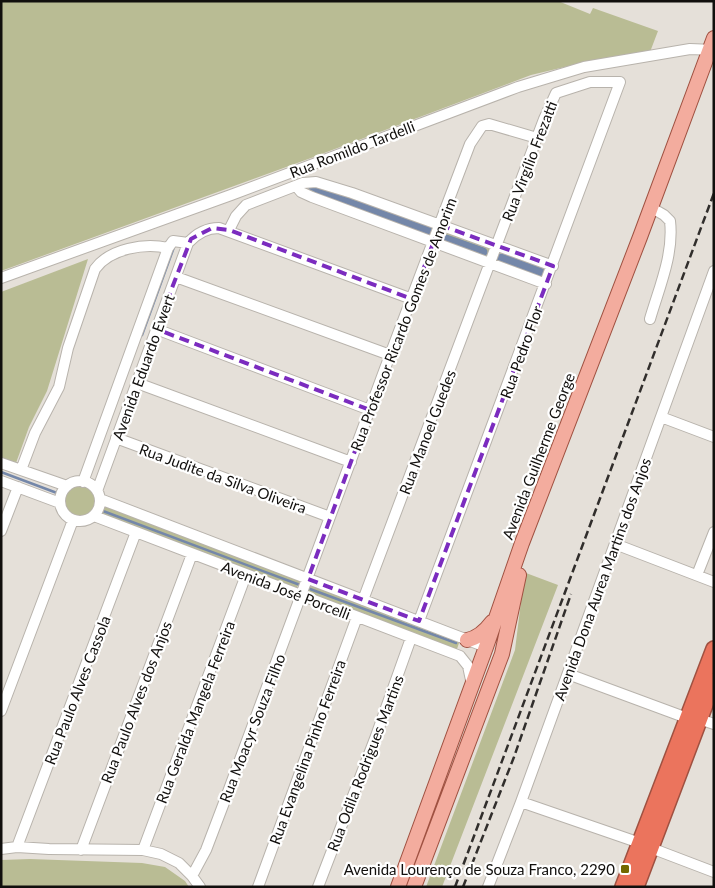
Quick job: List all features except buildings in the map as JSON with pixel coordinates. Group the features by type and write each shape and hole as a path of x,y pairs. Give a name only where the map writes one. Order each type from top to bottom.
{"highway":[{"path":"636,887 646,846 693,719 714,650"},
{"path":"693,719 714,681"},
{"path":"623,887 646,846"}],"main road":[{"name":"Avenida Guilherme George","path":"414,887 502,654 522,565 657,211 713,49"},
{"name":"Avenida Guilherme George","path":"398,887 522,543 713,49"},
{"path":"467,640 479,636 490,625 496,615"},
{"path":"486,647 495,650 497,655 488,690"}],"street":[{"name":"Rua Romildo Tardelli","path":"1,278 231,195 518,87 584,67 690,49 713,49"},
{"name":"Rua Virgílio Frezatti","path":"490,263 556,93 590,82 620,82"},
{"name":"Rua Pedro Flor","path":"419,621 553,266 620,82"},
{"name":"Rua Professor Ricardo Gomes de Amorim","path":"308,579 470,144 482,126 490,124 537,138"},
{"path":"229,230 236,216 246,205 296,186 310,182 321,183 553,266"},
{"path":"296,186 301,192 312,197 546,284"},
{"path":"650,319 666,265 671,233 670,221 657,211"},
{"path":"21,470 34,433 59,386 68,348 95,269 104,259 123,251 146,245 168,248 173,241 188,243 196,235 212,228 229,230 412,299"},
{"name":"Avenida Eduardo Ewert","path":"99,496 116,438 188,243"},
{"name":"Avenida Eduardo Ewert","path":"84,482 168,248"},
{"name":"Rua Manoel Guedes","path":"363,600 490,263"},
{"name":"Avenida Dona Aurea Martins dos Anjos","path":"488,887 521,802 661,417 710,290 714,271"},
{"path":"176,277 390,355"},
{"path":"156,329 370,410"},
{"path":"137,383 351,462"},
{"path":"661,417 714,437"},
{"name":"Rua Judite da Silva Oliveira","path":"116,438 330,517"},
{"path":"1,463 67,486"},
{"path":"1,481 60,503"},
{"path":"84,482 94,487 99,496 98,510 94,516 83,521 73,520 62,511 60,503 61,494 72,483 84,482"},
{"path":"1,531 18,487"},
{"name":"Avenida José Porcelli","path":"99,496 486,647"},
{"name":"Avenida José Porcelli","path":"94,516 460,656"},
{"path":"1,711 73,520"},
{"name":"Rua Paulo Alves Cassola","path":"17,847 136,532"},
{"path":"697,575 714,532"},
{"path":"615,544 714,582"},
{"name":"Rua Paulo Alves dos Anjos","path":"81,850 192,554"},
{"name":"Rua Geralda Mangela Ferreira","path":"143,850 246,575"},
{"name":"Rua Moacyr Souza Filho","path":"192,876 206,850 308,579"},
{"name":"Rua Evangelina Pinho Ferreira","path":"258,887 357,617"},
{"name":"Rua Odila Rodrigues Martins","path":"318,887 376,736 411,638"},
{"path":"467,640 467,648 460,656 468,666 472,685"},
{"path":"568,674 693,719 714,724"},
{"path":"521,802 714,872"},
{"path":"1,850 17,847 143,850 169,858 179,864 192,876 200,887"}],"highlighted area":[{"path":"440,225 553,266 419,621 308,579 370,410 156,329 191,239 212,228 229,230 412,299"}],"green space":[{"path":"1,1 558,1 590,14 593,8 658,31 650,52 594,60 531,75 311,158 1,271"},
{"path":"316,183 434,228 430,237 312,193 310,187"},
{"path":"444,232 489,248 491,251 488,257 441,242 441,235"},
{"path":"498,253 546,269 544,278 496,262"},
{"path":"88,259 47,391 29,427 16,463 1,459 1,292"},
{"path":"80,484 87,485 92,489 96,494 96,508 92,513 87,517 80,518 73,517 68,513 64,508 63,501 64,494 68,489 73,485"},
{"path":"103,505 300,580 296,590 99,515"},
{"path":"526,573 558,585 442,887 426,887 515,650"},
{"path":"309,584 460,640 456,652 305,595"},
{"path":"30,859 142,863 165,867 185,881 189,887 1,887 1,860"}],"waterway":[{"path":"313,189 428,231"},
{"path":"446,239 483,252"},
{"path":"142,335 174,247"},
{"path":"499,257 540,272"},
{"path":"1,472 57,493"},
{"path":"103,511 300,585"},
{"path":"310,589 456,643"}],"railway":[{"path":"455,887 714,193"},
{"path":"463,887 514,757 571,594"}],"place":[{"name":"Avenida Lourenço de Souza Franco, 2290","path":"625,869"}]}
